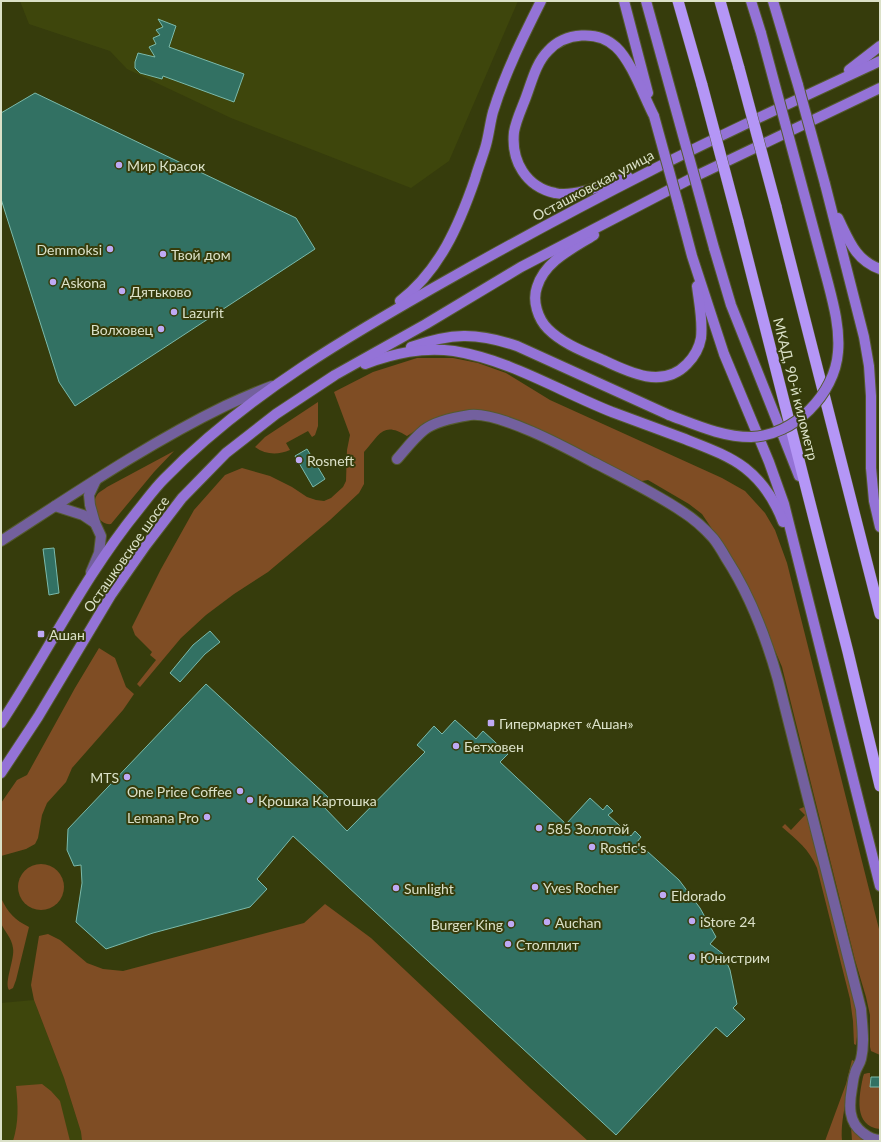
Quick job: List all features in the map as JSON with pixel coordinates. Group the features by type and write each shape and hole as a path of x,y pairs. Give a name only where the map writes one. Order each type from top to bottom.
{"highway":[{"name":"МКАД, 90-й километр","path":"678,1 738,220 848,652 880,786"},
{"name":"МКАД, 90-й километр","path":"720,1 776,206 880,614"}],"main road":[{"path":"371,324 409,294 423,280 437,262 449,242 470,194 486,145 493,113 506,76 541,1"},
{"path":"624,1 646,96"},
{"path":"646,1 731,305 810,504"},
{"path":"335,375 429,341 448,337 470,335 495,338 517,346 669,415 699,427 724,434 752,437 776,432 798,421 817,402 832,378 838,353 837,319 761,33 751,1"},
{"path":"773,1 783,26"},
{"path":"781,1 783,26 787,47 857,304 866,344 871,396 871,468 874,501 880,527"},
{"path":"651,170 573,194 556,194 542,189 530,182 521,169 516,157 514,130 537,66 548,50 573,36 594,36 605,40 616,47 625,58 646,96 654,116 692,256 724,354 769,462 784,504 880,886"},
{"path":"826,86 861,62 880,46"},
{"name":"Осташковская улица","path":"328,350 509,245 651,170 880,61"},
{"path":"335,375 426,324 521,267 653,197 880,88"},
{"path":"858,99 880,92"},
{"path":"825,184 850,244 862,259 871,266 880,269"},
{"path":"653,197 553,262 542,275 536,288 535,303 539,316 548,329 563,341 627,371 650,378 669,376 684,367 696,354 701,338 702,319 692,256"},
{"name":"Осташковское шоссе","path":"1,723 87,580 123,528 163,480 210,436 278,383 328,350"},
{"path":"390,355 422,350 453,351 484,358 513,368 611,411 728,458 745,468 767,492 778,510 796,554"},
{"name":"Осташковское шоссе","path":"1,773 38,718 111,595 146,545 182,498 226,453 276,414 335,375"}],"street":[{"path":"1,541 96,480 199,419 278,383"},
{"path":"397,459 424,430 442,422 470,415 489,416 548,439 641,487 698,522 713,539 742,584 761,626 778,680 861,1009 863,1032 862,1053 855,1073 850,1104 852,1118 857,1128 875,1140 880,1140"},
{"path":"87,580 99,553 101,536 95,523 89,495 96,480"},
{"path":"55,506 83,515 95,523"}],"shaded area":[{"path":"20,1 518,1 449,161 411,188 231,118 127,69 110,51 29,24"},
{"path":"417,358 453,358 478,363 506,373 550,400 722,478 745,491 765,513 775,530 787,563 880,933 880,1055 871,1051 870,1015 866,997 855,960 782,667 763,622 718,538 702,514 689,504 648,480 636,482 484,412 421,427 407,436 399,432 387,430 378,435 364,452 364,484 359,493 330,520 268,572 234,594 206,615 181,638 140,687 137,684 156,660 150,655 152,652 135,635 132,627 161,569 194,510 225,475 242,468 270,476 292,487 307,497 324,501 331,498 343,487 346,481 347,450 350,435 334,392 373,372"},
{"path":"318,402 318,426 315,435 312,437 308,431 286,443 290,450 281,453 263,452 255,447 265,437"},
{"path":"174,451 154,472 111,524 102,522 96,514 94,504 99,493 107,487"},
{"path":"99,648 115,658 126,687 134,694 123,710 72,768 66,782 47,803 42,815 38,838 35,844 26,849 1,856 1,803 17,780 27,775"},
{"path":"804,807 806,809 856,1010 858,1027 856,1045 854,1044 850,999 817,868 806,850 782,827 785,824 791,830 805,815 799,809"},
{"path":"36,864 46,864 54,868 60,874 64,882 64,892 60,900 54,906 46,910 36,910 28,906 22,900 18,892 18,882 22,874 28,868"},
{"path":"1,898 12,916 29,927 16,980 13,988 9,990 8,982 13,958 13,948 11,941 1,923"},
{"path":"325,904 371,938 588,1141 82,1141 81,1132 64,1078 34,1000 31,985 39,936 48,934 60,940 87,963 103,969 123,971 304,923"},
{"path":"34,1000 64,1078 81,1132 82,1141 1,1141 1,1003"},
{"path":"852,1060 854,1061 853,1071 844,1111 842,1141 825,1141 846,1084"},
{"path":"870,1073 870,1087 880,1087 880,1129 871,1127 865,1122 860,1109 860,1093 863,1077 864,1074"},
{"path":"42,1084 60,1101 70,1141 13,1141 18,1114 16,1086"},
{"path":"851,1126 869,1141 852,1141"}],"building":[{"path":"158,19 176,26 169,47 244,74 234,102 163,76 162,79 140,73 135,68 138,53 155,57 149,47 156,44 153,38 160,35 156,30 163,27"},
{"name":"Твой дом","path":"35,93 296,218 315,249 75,406 59,382 1,199 1,113"},
{"path":"307,449 325,479 313,487 295,456"},
{"path":"54,548 59,593 49,595 43,549"},
{"path":"210,631 220,642 205,654 180,682 170,673 193,645"},
{"name":"Auchan","path":"206,684 328,797 322,805 347,831 425,752 417,745 434,726 442,734 455,720 476,739 483,731 508,754 500,762 566,824 590,798 603,810 607,805 613,811 608,815 631,836 635,831 641,837 637,842 679,880 700,908 716,937 710,944 723,954 730,970 737,1004 733,1008 745,1019 727,1037 716,1027 616,1135 293,836 257,879 267,889 250,907 153,933 106,949 76,922 82,883 81,865 74,866 67,850 68,829"},
{"path":"871,1077 880,1077 880,1087 870,1087"}],"place":[{"name":"Мир Красок","path":"119,165"},
{"name":"Demmoksi","path":"110,249"},
{"name":"Твой дом","path":"163,254"},
{"name":"Askona","path":"53,282"},
{"name":"Дятьково","path":"122,291"},
{"name":"Lazurit","path":"174,312"},
{"name":"Волховец","path":"161,329"},
{"name":"Rosneft","path":"299,460"},
{"name":"Ашан","path":"41,634"},
{"name":"Гипермаркет «Ашан»","path":"491,723"},
{"name":"Бетховен","path":"456,746"},
{"name":"MTS","path":"127,777"},
{"name":"One Price Coffee","path":"240,791"},
{"name":"Крошка Картошка","path":"250,800"},
{"name":"Lemana Pro","path":"207,817"},
{"name":"585 Золотой","path":"539,828"},
{"name":"Rostic's","path":"592,847"},
{"name":"Yves Rocher","path":"535,887"},
{"name":"Sunlight","path":"396,888"},
{"name":"Eldorado","path":"663,895"},
{"name":"iStore 24","path":"692,921"},
{"name":"Auchan","path":"547,922"},
{"name":"Burger King","path":"511,924"},
{"name":"Столплит","path":"508,944"},
{"name":"Юнистрим","path":"692,957"}]}
